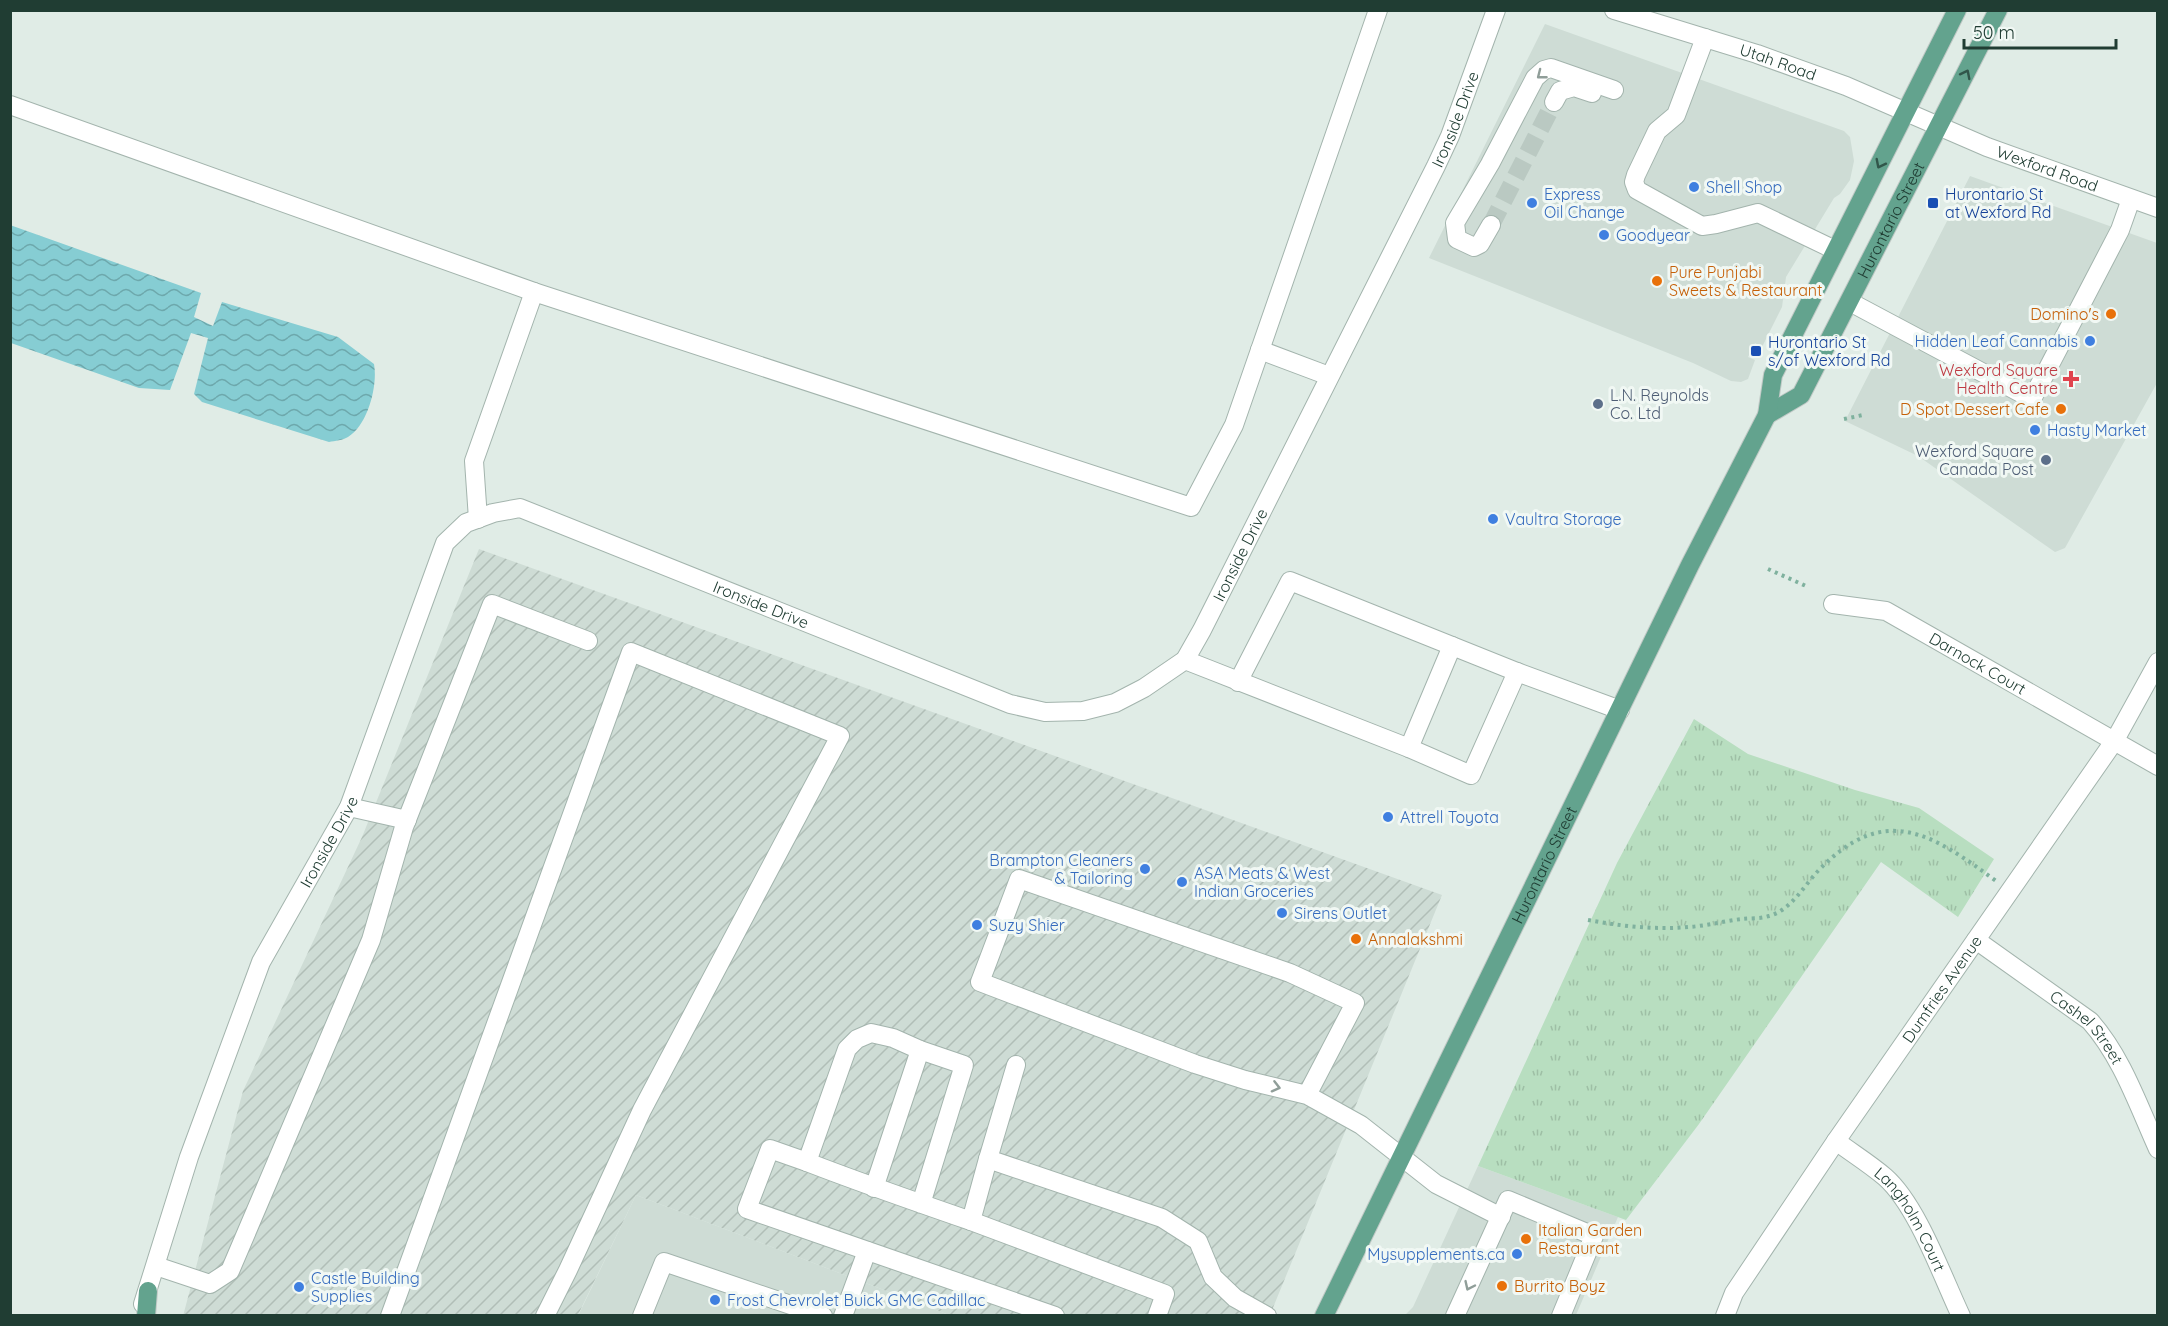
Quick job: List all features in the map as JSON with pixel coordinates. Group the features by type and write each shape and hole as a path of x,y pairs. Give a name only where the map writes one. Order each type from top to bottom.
{"main road":[{"name":"Hurontario Street","path":"1324,1316 1690,565 1767,415 1773,375 1957,10"},
{"name":"Hurontario Street","path":"1767,415 1801,395 1998,10"},
{"path":"146,1316 148,1291"}],"street":[{"path":"10,105 534,292 1191,507 1234,425 1378,10"},
{"name":"Ironside Drive","path":"139,1316 189,1157 261,962 349,807 445,543 466,524 493,513 520,508 1010,704 1045,712 1083,711 1115,703 1144,688 1185,660 1202,630 1436,166 1450,136 1496,10"},
{"name":"Utah Road","path":"1614,10 1756,54 1846,86 1939,126"},
{"path":"1705,38 1676,114 1658,131 1636,176 1637,190 1702,226 1758,213 1836,250"},
{"path":"1491,225 1480,244 1474,248 1457,239 1455,223 1490,164 1535,78 1544,70 1551,68 1612,95 1574,87 1560,91 1554,102"},
{"name":"Wexford Road","path":"1939,126 1987,147 2157,208"},
{"path":"1850,302 2032,399 2120,231 2131,199"},
{"path":"478,519 474,461 534,292"},
{"path":"1260,350 1329,376"},
{"path":"1238,682 1290,581 1517,672 1620,710"},
{"path":"156,1266 210,1284 230,1271 371,940 407,820 492,604 588,641"},
{"name":"Darnock Court","path":"1833,604 1886,611 2157,766"},
{"path":"1409,748 1452,645"},
{"path":"390,1316 631,652 840,735 642,1110 545,1316"},
{"path":"1185,660 1409,748 1472,776 1517,672"},
{"name":"Dumfries Avenue","path":"1725,1316 1734,1293 1836,1141 2115,740 2157,662"},
{"path":"349,807 407,820"},
{"path":"1307,1095 1355,1003 1290,973 1019,879 980,982 1196,1064 1245,1080 1307,1095 1361,1125 1436,1184 1501,1217"},
{"name":"Cashel Street","path":"1976,940 2090,1021 2105,1038 2116,1056 2157,1149"},
{"path":"807,1162 847,1049 857,1039 871,1033 893,1038 964,1065 921,1204"},
{"path":"874,1188 920,1050"},
{"path":"971,1221 1016,1065"},
{"name":"Langholm Court","path":"1836,1141 1885,1177 1901,1194 1913,1213 1961,1316"},
{"path":"1055,1316 747,1209 770,1149 1165,1293 1157,1316"},
{"path":"988,1159 1162,1218 1198,1241 1213,1277 1235,1298 1268,1316"},
{"path":"1455,1316 1508,1200 1594,1236 1561,1316"},
{"path":"843,1316 867,1251"},
{"path":"642,1316 664,1262 823,1316"}],"path":[{"path":"1844,419 1863,415"},
{"path":"1768,569 1806,586"},
{"path":"1588,920 1619,926 1686,927 1770,916 1791,904 1818,871 1849,844 1871,833 1895,830 1919,833 1949,849 2009,890"}],"shaded area":[{"path":"1545,24 1844,131 1850,137 1854,161 1850,180 1840,194 1834,198 1786,277 1782,307 1762,347 1755,343 1748,357 1755,360 1748,379 1741,382 1731,381 1693,363 1429,258"},
{"path":"1970,176 2157,243 2157,383 2065,548 2055,552 1918,456 1845,421"},
{"path":"479,549 1442,895 1270,1315 949,1315 636,1195 578,1315 183,1316 243,1091 362,837"},
{"path":"1478,1166 1618,1217 1576,1315 1404,1316 1413,1307"},
{"path":"636,1195 949,1315 578,1316"}],"green space":[{"path":"1694,719 1748,754 1855,790 1919,808 1994,859 1958,917 1881,862 1699,1124 1626,1220 1478,1166 1617,863"}],"water":[{"path":"10,225 201,293 194,317 213,326 222,302 338,337 374,364 373,393 366,414 355,431 348,437 329,442 202,402 194,394 208,338 191,333 170,390 139,388 11,343"}],"tunnel":[{"path":"1491,225 1554,102"}],"place":[{"name":"Shell Shop","path":"1694,187"},
{"name":"Express Oil Change","path":"1532,203"},
{"name":"Hurontario St at Wexford Rd","path":"1933,203"},
{"name":"Goodyear","path":"1604,235"},
{"name":"Pure Punjabi Sweets & Restaurant","path":"1657,281"},
{"name":"Domino's","path":"2111,314"},
{"name":"Hidden Leaf Cannabis","path":"2090,341"},
{"name":"Hurontario St s/of Wexford Rd","path":"1756,351"},
{"name":"Wexford Square Health Centre","path":"2071,379"},
{"name":"L.N. Reynolds Co. Ltd","path":"1598,404"},
{"name":"D Spot Dessert Cafe","path":"2061,409"},
{"name":"Hasty Market","path":"2035,430"},
{"name":"Wexford Square Canada Post","path":"2046,460"},
{"name":"Vaultra Storage","path":"1493,519"},
{"name":"Attrell Toyota","path":"1388,817"},
{"name":"Brampton Cleaners & Tailoring","path":"1145,869"},
{"name":"ASA Meats & West Indian Groceries","path":"1182,882"},
{"name":"Sirens Outlet","path":"1282,913"},
{"name":"Suzy Shier","path":"977,925"},
{"name":"Annalakshmi","path":"1356,939"},
{"name":"Italian Garden Restaurant","path":"1526,1239"},
{"name":"Mysupplements.ca","path":"1517,1254"},
{"name":"Burrito Boyz","path":"1502,1286"},
{"name":"Castle Building Supplies","path":"299,1287"},
{"name":"Frost Chevrolet Buick GMC Cadillac","path":"715,1300"}]}
